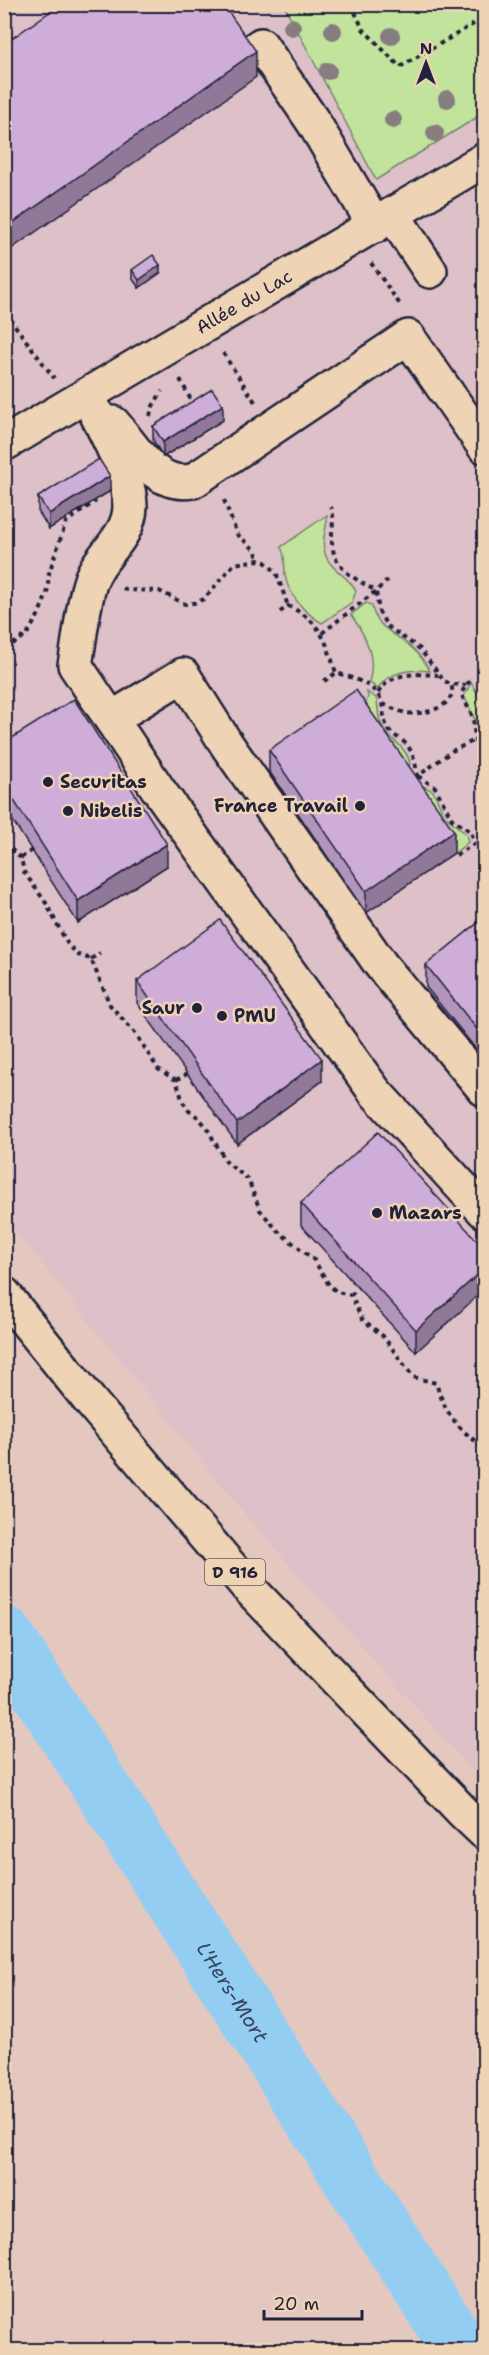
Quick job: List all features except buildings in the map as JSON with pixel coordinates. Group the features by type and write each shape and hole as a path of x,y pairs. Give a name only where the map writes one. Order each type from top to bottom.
{"main road":[{"path":"243,57 261,45 314,123 375,226 430,271"},
{"name":"Allée du Lac","path":"4,444 484,160"},
{"path":"87,395 151,469 167,480 183,483 193,481 408,337 484,446"},
{"path":"87,395 120,466 130,505 127,526 90,582 75,665 158,789 375,1092 484,1211"},
{"path":"111,719 183,675 227,745 381,965 484,1089"},
{"name":"D 916","path":"4,1294 90,1401 246,1585 484,1832"}],"path":[{"path":"351,4 363,29 400,67 484,18"},
{"path":"375,226 368,259 407,315"},
{"path":"4,311 57,381"},
{"path":"214,357 223,351 257,405"},
{"path":"172,383 188,373"},
{"path":"180,378 195,407"},
{"path":"148,427 153,406 164,388"},
{"path":"224,498 237,534 256,551 258,560"},
{"path":"4,647 17,642 27,634 38,616 47,594 49,573 66,522 100,499"},
{"path":"332,507 332,552 335,560 345,573 376,591 382,620 420,649 439,675 451,684 466,685"},
{"path":"117,586 127,590 159,591 185,604 194,603 204,599 234,564 258,560 265,562 276,572 284,589 288,606 312,622 322,633 336,673"},
{"path":"322,633 388,580"},
{"path":"279,612 288,606"},
{"path":"324,681 336,673"},
{"path":"336,673 364,683 378,693 388,729 408,746 413,754 418,776 435,787 452,819 470,831 482,851 484,864"},
{"path":"378,693 386,683 397,677 416,673 439,675"},
{"path":"470,681 461,694 473,717 475,740 484,768"},
{"path":"382,703 407,713 435,709 449,700 453,692 451,684"},
{"path":"412,780 452,751 475,740"},
{"path":"4,843 21,858 24,872 46,903 67,943 78,955 91,959"},
{"path":"456,855 476,843"},
{"path":"21,858 32,850"},
{"path":"91,959 100,953"},
{"path":"91,959 110,1005 136,1034 158,1069 176,1080 183,1102 189,1111 205,1125 227,1163 248,1179 260,1210 271,1224 314,1260 329,1285 337,1292 351,1295"},
{"path":"176,1080 187,1074"},
{"path":"351,1295 358,1288"},
{"path":"351,1295 362,1319 383,1336 413,1377 436,1383 447,1414 484,1448"}],"shaded area":[{"path":"4,5 484,5 484,1784 247,1517 5,1218"}],"green space":[{"path":"284,5 484,5 484,113 376,180"},
{"path":"327,515 323,541 326,556 333,567 348,580 356,591 352,602 322,623 304,609 290,590 285,575 281,547"},
{"path":"366,603 372,606 377,620 415,650 430,671 401,672 387,678 378,689 369,682 371,655 361,630 351,615"},
{"path":"471,683 484,703 484,763 479,745 478,726 464,696"},
{"path":"367,692 376,698 382,726 408,758 410,764 407,768 364,709 368,697"},
{"path":"418,786 433,791 445,816 466,834 468,842 455,853 411,789"}],"waterway":[{"name":"L'Hers-Mort","path":"4,1635 461,2350"}],"place":[{"name":"Securitas","path":"48,782"},
{"name":"France Travail","path":"360,806"},
{"name":"Nibelis","path":"68,811"},
{"name":"Saur","path":"197,1008"},
{"name":"PMU","path":"222,1016"},
{"name":"Mazars","path":"377,1213"}]}
